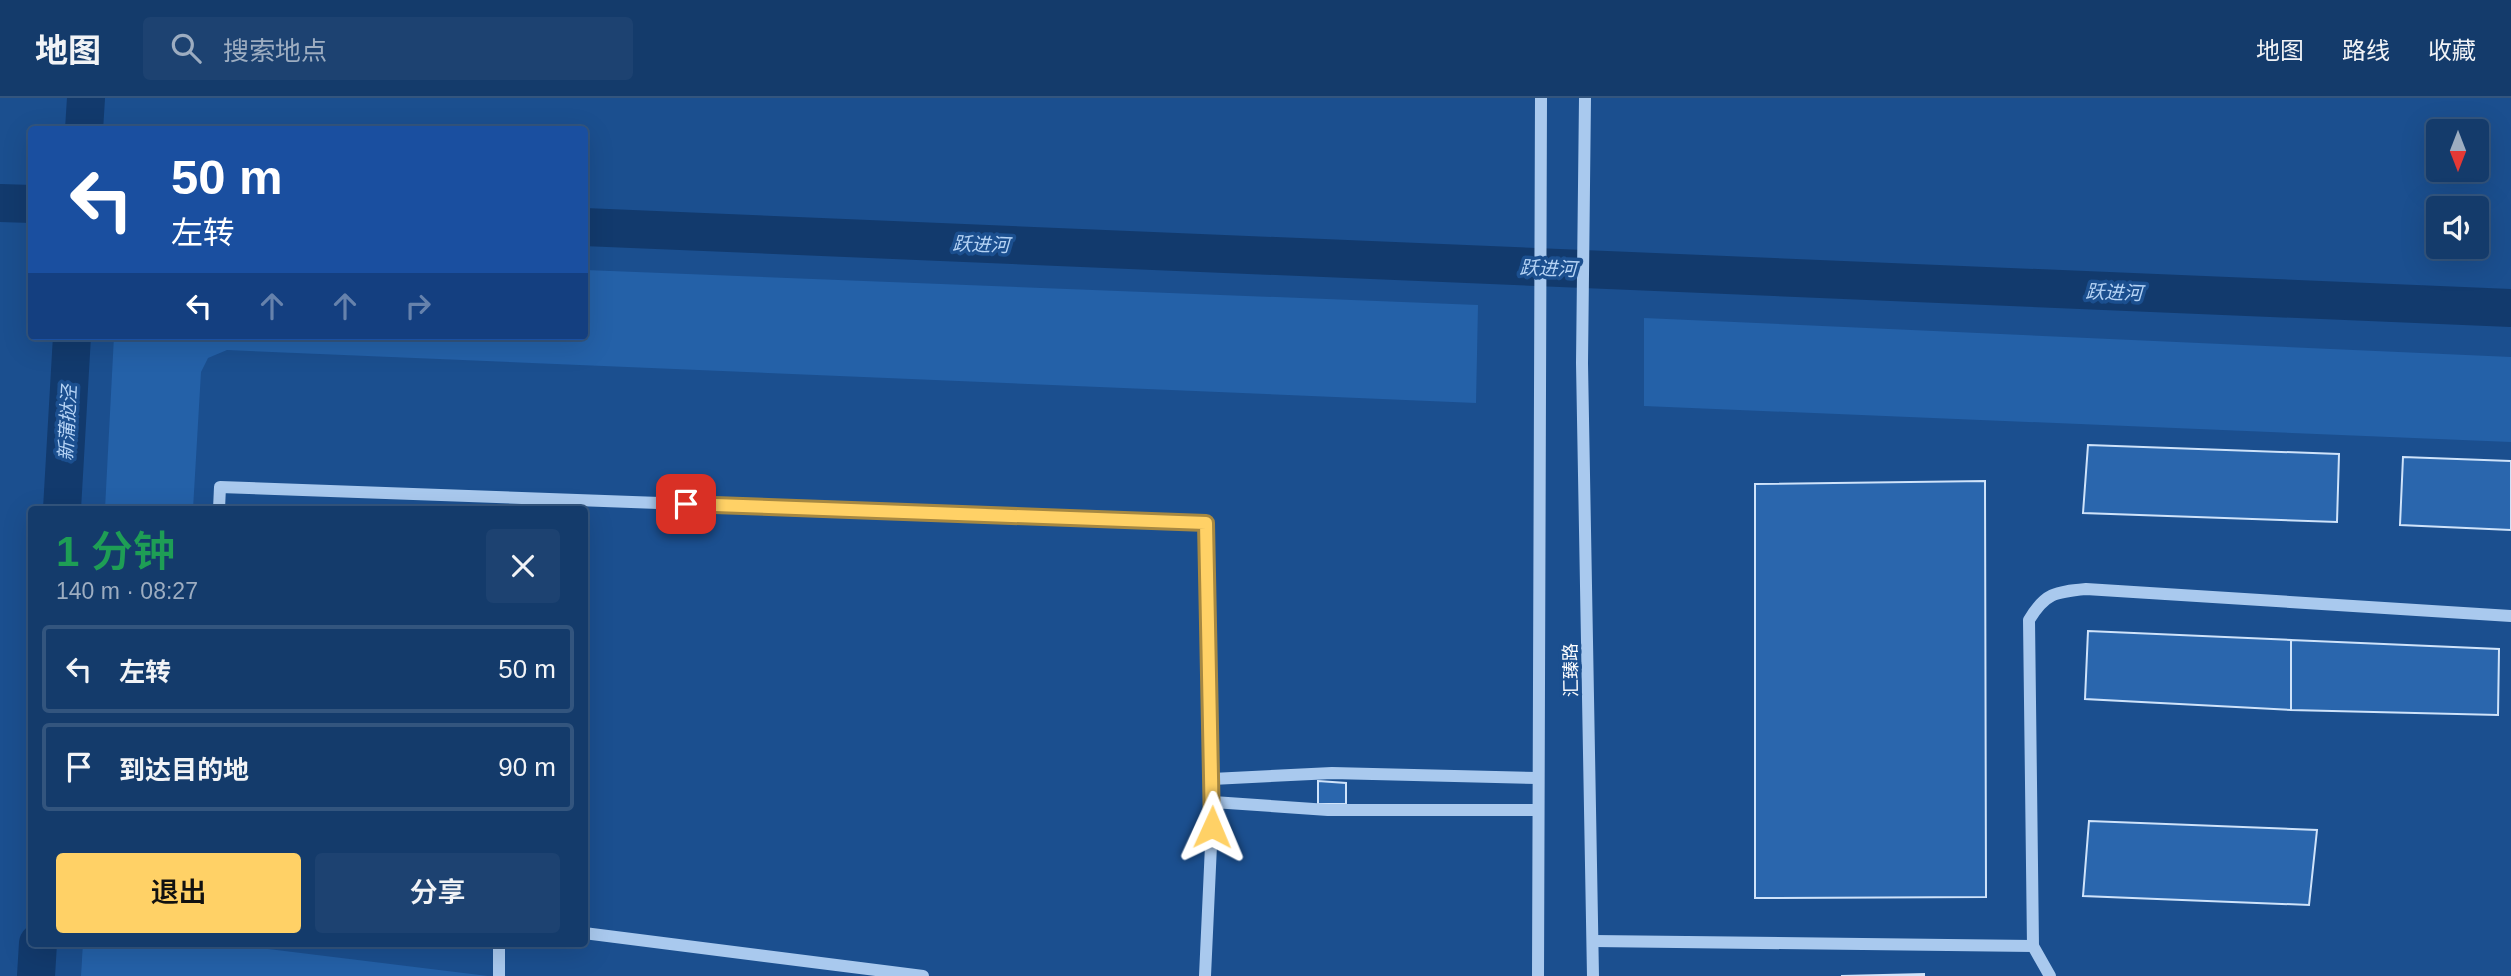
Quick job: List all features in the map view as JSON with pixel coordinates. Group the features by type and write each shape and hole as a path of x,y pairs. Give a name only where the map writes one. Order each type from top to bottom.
{"street":[{"name":"汇臻路","path":"1538,976 1541,98"},
{"name":"汇臻路","path":"1584,98 1582,363 1593,976"},
{"path":"219,506 220,487 1206,523 1213,802 1205,976"},
{"path":"2050,976 2033,946 2029,620 2040,601 2059,591 2086,589 2511,616"},
{"path":"1212,779 1332,773 1538,778"},
{"path":"1213,802 1328,810 1538,810"},
{"path":"588,934 923,976"},
{"path":"1593,941 2033,946"},
{"path":"499,947 499,976"}],"shaded area":[{"path":"588,270 1478,305 1476,403 227,350 208,358 201,372 193,506 105,506 114,340 588,340"},
{"path":"1644,318 2511,357 2511,442 1644,406"},
{"path":"83,947 252,947 488,976 81,976"}],"building":[{"path":"2088,445 2339,454 2337,522 2083,513"},
{"path":"2403,457 2511,461 2511,530 2400,525"},
{"path":"1985,481 1986,897 1755,898 1755,484"},
{"path":"2088,631 2291,640 2291,710 2085,699"},
{"path":"2291,640 2499,649 2498,715 2291,710"},
{"path":"1318,781 1346,783 1346,804 1318,804"},
{"path":"2089,821 2317,830 2309,905 2083,896"},
{"path":"1924,974 1924,976 1841,976"}],"waterway":[{"name":"新蒲挞泾","path":"84,126 86,98"},
{"name":"跃进河","path":"0,203 28,204"},
{"name":"跃进河","path":"588,227 2511,308"},
{"name":"新蒲挞泾","path":"62,506 72,340"},
{"name":"新蒲挞泾","path":"36,976 38,947"}],"route":[{"path":"686,504 1206,523 1212,827"}]}
